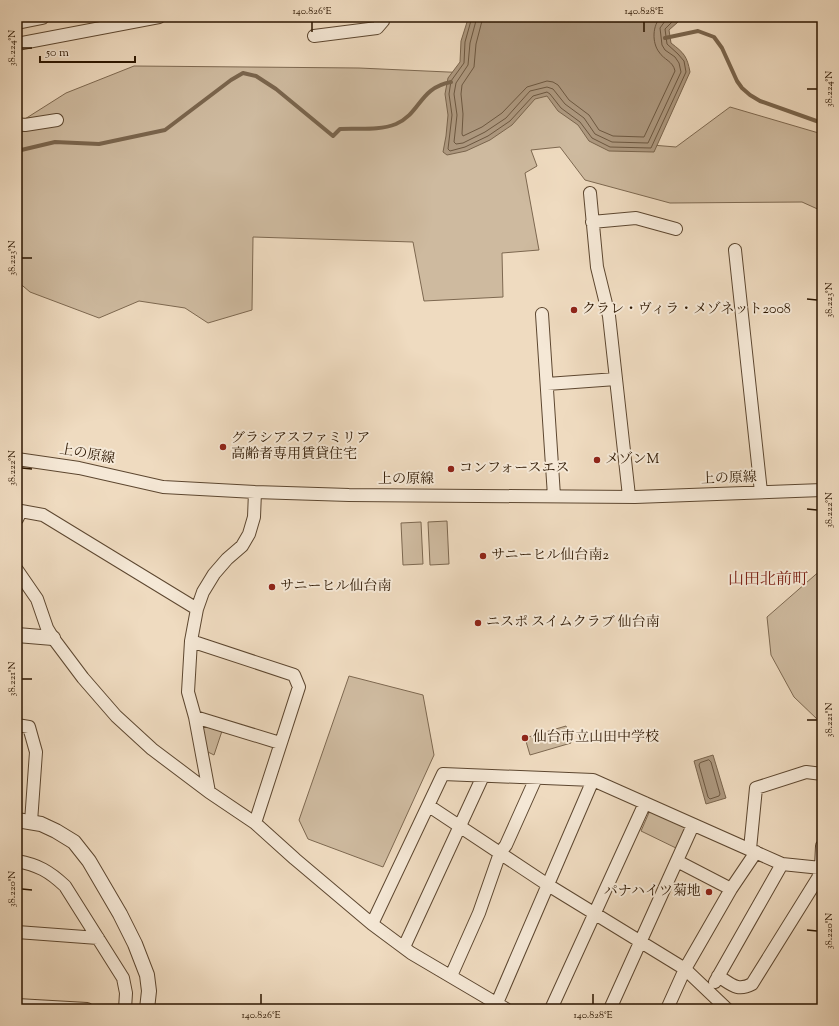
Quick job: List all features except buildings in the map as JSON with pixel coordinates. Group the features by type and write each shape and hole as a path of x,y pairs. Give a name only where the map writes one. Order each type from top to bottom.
{"street":[{"path":"17,22 42,17"},
{"path":"17,44 159,17"},
{"path":"314,36 377,28 383,21 382,17"},
{"path":"17,124 25,125 57,120"},
{"path":"590,192 597,267 609,316 629,496"},
{"path":"592,222 636,218 676,229"},
{"path":"735,250 760,492"},
{"path":"542,314 554,496"},
{"path":"547,384 616,379"},
{"name":"上の原線","path":"17,459 79,468 163,487 255,492 629,496 822,490"},
{"path":"209,792 195,717 188,692 191,641 203,592 214,574 227,559 242,546 249,534 254,517 255,492"},
{"path":"17,519 21,511 43,515 198,609"},
{"path":"17,570 37,600 47,628 53,638 83,678 116,716 152,749 209,792 255,823 372,924 404,947 502,1006 548,885 593,780"},
{"path":"17,635 53,638"},
{"path":"191,641 294,675 299,687 255,823"},
{"path":"195,717 280,743"},
{"path":"17,725 29,727 36,752 24,821 41,824 74,842 88,861 120,914 138,950 147,975 149,991 147,1009"},
{"path":"667,1009 685,968 753,850 756,788 806,772 822,774"},
{"path":"372,924 443,774 593,780 782,864 821,868"},
{"path":"404,947 483,776"},
{"path":"451,976 479,913 500,853 506,845 536,778"},
{"path":"551,1009 644,803"},
{"path":"429,806 548,885 685,968 726,1009"},
{"path":"610,1009 693,825"},
{"path":"718,976 738,988 744,988 752,984 818,878 821,868 822,846"},
{"path":"17,861 35,865 52,874 65,886 123,978 126,993 125,1009"},
{"path":"677,861 731,889"},
{"path":"709,992 782,864"},
{"path":"17,932 98,938"},
{"path":"17,1005 88,1009"}],"shaded area":[{"path":"134,66 359,68 470,73 539,82 603,141 676,147 730,107 822,134 822,211 802,202 670,203 585,180 560,147 531,150 537,166 525,173 539,250 502,253 503,297 424,301 413,242 253,237 252,310 208,323 185,308 139,301 99,318 30,292 17,281 17,124 66,93"},
{"path":"447,521 449,564 430,565 428,522"},
{"path":"421,522 423,564 403,565 401,523"},
{"path":"822,569 822,722 794,697 771,655 767,617"},
{"path":"349,676 423,695 434,755 383,867 308,839 299,820"},
{"path":"203,726 222,731 214,755 206,751 201,731"},
{"path":"566,726 571,743 530,755 525,738"},
{"path":"651,808 689,826 678,849 641,831"}],"water":[{"path":"469,17 676,17 678,22 669,30 671,43 684,55 688,62 690,72 654,152 609,151 589,141 578,125 558,111 547,96 535,99 512,125 490,140 466,151 447,155 443,152 448,115 445,94 448,78 460,62 461,41"},
{"path":"713,755 726,798 706,804 694,761"}],"waterway":[{"path":"665,38 698,31 714,37 722,48 737,81 750,95 760,101 822,123"},
{"path":"17,151 55,142 99,144 165,130 231,80 243,73 256,76 276,89 333,136 340,129 383,128 396,124 411,114 426,95 432,90 440,85 451,82"}],"place":[{"name":"クラレ・ヴィラ・メゾネット2008","path":"574,310"},
{"name":"グラシアスファミリア 高齢者専用賃貸住宅","path":"223,447"},
{"name":"メゾンM","path":"597,460"},
{"name":"コンフォースエス","path":"451,469"},
{"name":"サニーヒル仙台南2","path":"483,556"},
{"name":"サニーヒル仙台南","path":"272,587"},
{"name":"ニスポ スイムクラブ 仙台南","path":"478,623"},
{"name":"仙台市立山田中学校","path":"525,738"},
{"name":"パナハイツ菊地","path":"709,892"}],"district":[{"name":"山田北前町","path":"768,580"}]}
